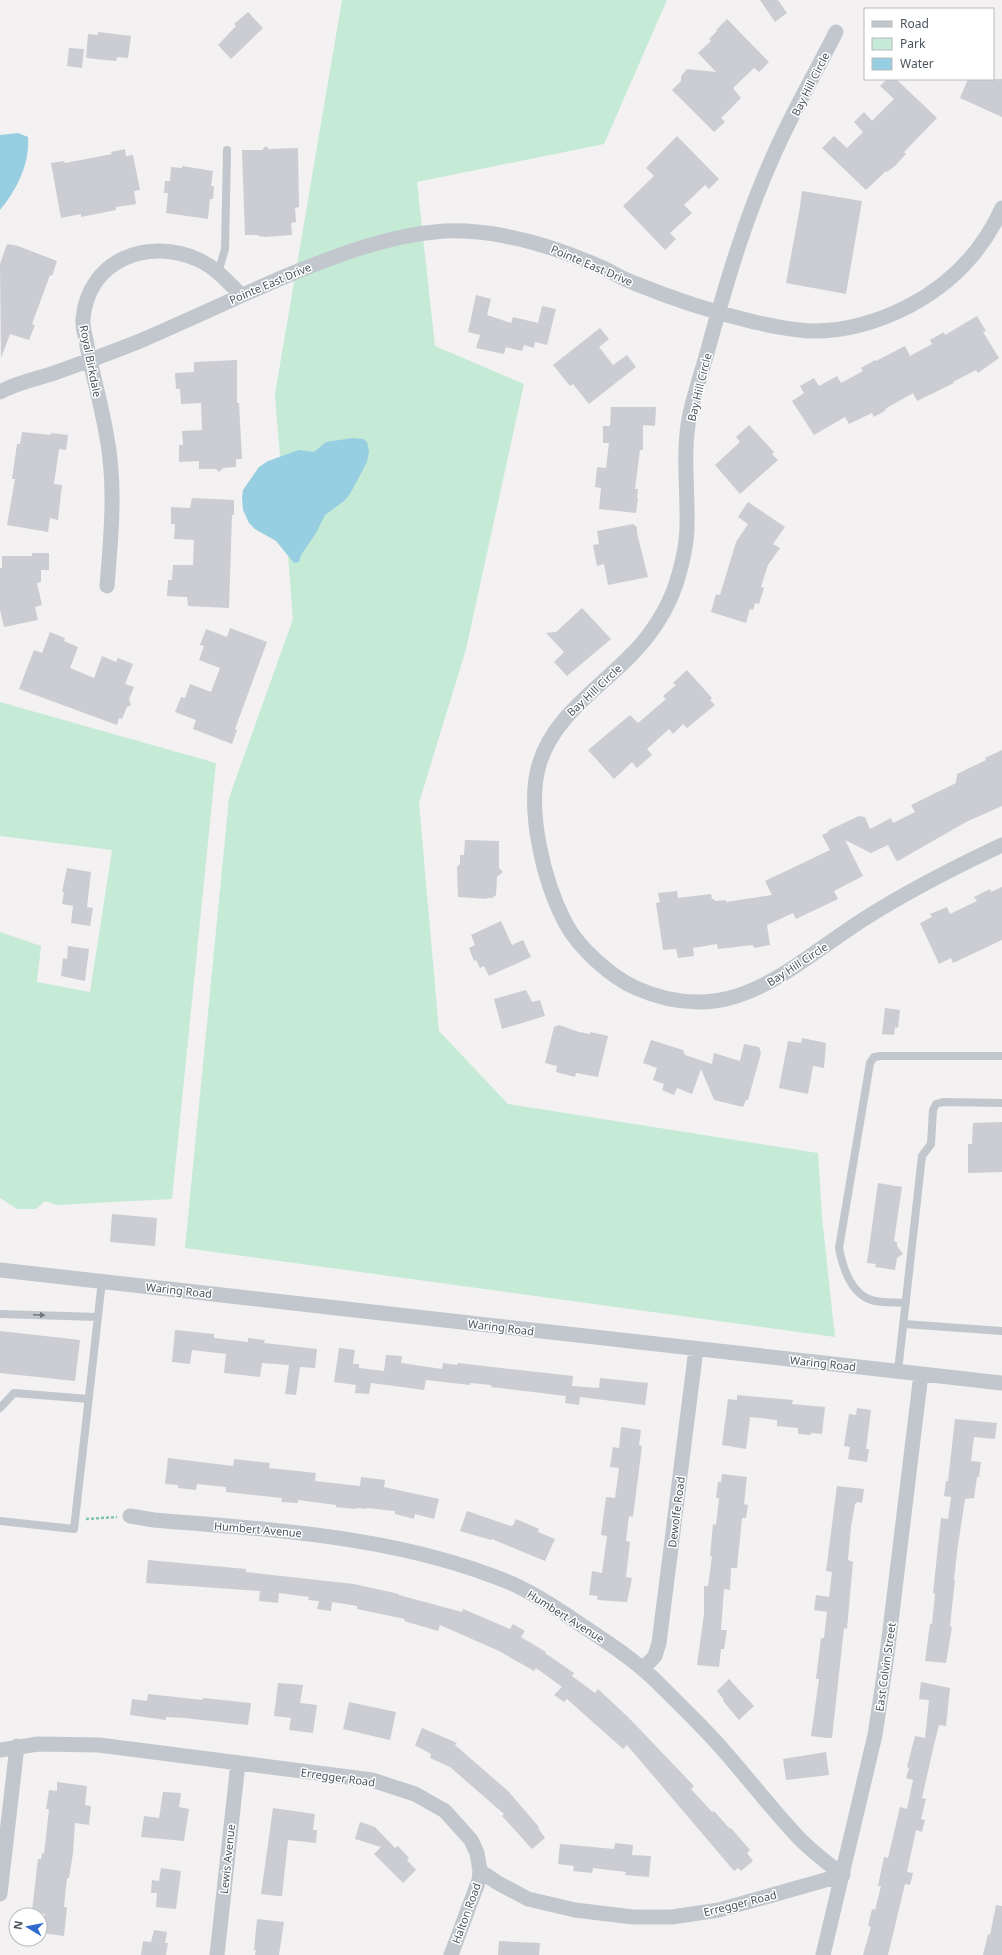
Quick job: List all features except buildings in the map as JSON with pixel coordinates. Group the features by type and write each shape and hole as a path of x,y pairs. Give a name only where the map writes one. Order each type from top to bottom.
{"street":[{"name":"Bay Hill Circle","path":"836,32 776,149 746,221 718,313 690,415 685,455 687,526 685,550 675,586 656,624 635,651 565,716 545,748 534,785 533,802 541,854 558,910 571,933 602,965 625,983 654,996 690,1003 712,1003 740,996 771,982 866,918 962,864 1002,845"},
{"name":"Pointe East Drive","path":"4,387 56,372 138,341 317,263 374,243 417,234 447,231 500,235 540,243 596,264 632,282 718,313 781,328 814,331 853,327 891,316 931,295 955,275 981,245 994,226 1002,208"},
{"name":"Royal Birkdale","path":"107,586 113,495 107,438 83,321 84,308 96,281 104,272 120,261 136,254 152,250 176,252 200,260 218,273 241,295"},
{"name":"Waring Road","path":"0,1270 696,1350 1002,1383"},
{"name":"Dewolfe Road","path":"642,1669 656,1656 659,1643 696,1350"},
{"name":"East Colvin Street","path":"823,1955 843,1875 877,1720 888,1647 921,1374"},
{"name":"Humbert Avenue","path":"130,1516 154,1520 307,1534 378,1545 459,1565 513,1584 543,1600 612,1645 642,1669 717,1743 797,1836 817,1855 843,1875"},
{"name":"Erregger Road","path":"0,1750 17,1746 38,1744 99,1745 372,1780 415,1794 445,1811 471,1840 477,1853 480,1871 498,1883 528,1899 575,1910 640,1917 672,1917 719,1910 843,1875"},
{"path":"0,1894 17,1746"},
{"name":"Lewis Avenue","path":"217,1955 238,1763"},
{"name":"Halton Road","path":"451,1955 479,1880 480,1871"}],"lane":[{"path":"218,273 225,249 228,150"},
{"path":"906,1303 874,1301 861,1295 849,1280 842,1262 839,1248 870,1063 874,1058 881,1056 1002,1056"},
{"path":"898,1371 922,1156 931,1144 933,1110 936,1104 943,1102 1002,1103"},
{"path":"0,1521 74,1530 102,1281"},
{"path":"0,1314 98,1317"},
{"path":"904,1324 1002,1331"},
{"path":"0,1408 14,1393 89,1399"}],"path":[{"path":"76,1518 97,1519 130,1516"}],"green space":[{"path":"342,0 667,0 604,144 417,182 435,346 524,384 466,649 419,803 439,1031 508,1104 818,1153 822,1217 835,1337 185,1248 229,798 293,619 275,394"},
{"path":"0,702 216,763 172,1199 57,1205 45,1201 36,1209 17,1209 0,1198 0,932 41,946 37,982 90,992 112,850 0,836"}],"water":[{"path":"18,133 28,137 25,166 12,194 0,210 0,135"},
{"path":"353,438 363,439 367,442 369,451 367,462 350,494 344,501 325,515 316,533 301,555 299,562 294,563 276,541 255,529 249,523 243,510 243,490 259,467 268,461 299,450 314,452 326,442"}]}
